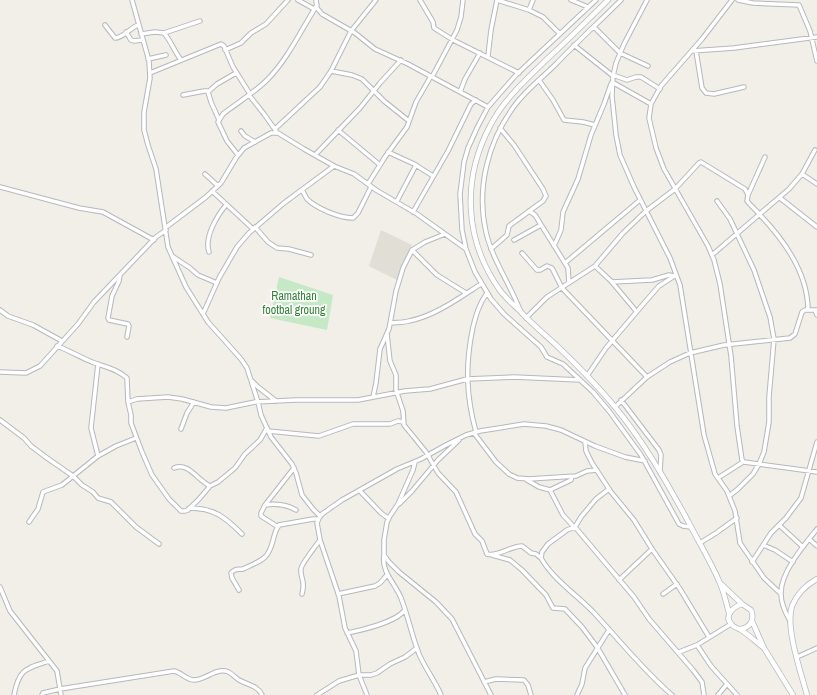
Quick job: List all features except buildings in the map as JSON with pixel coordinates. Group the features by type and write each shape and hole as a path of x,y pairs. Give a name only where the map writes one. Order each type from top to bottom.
{"main road":[{"path":"608,0 524,82 502,106 490,124 475,161 472,177 470,206 474,236 479,250 499,290 587,376 615,407 646,448 700,543 720,582 731,624 740,629 764,648"},
{"path":"807,695 790,622 791,611 796,599 806,587 817,578"},
{"path":"720,582 733,596 751,610 753,616 752,621 764,648 793,695"},
{"path":"729,613 735,606 742,604"},
{"path":"740,629 747,627 752,621"}],"street":[{"path":"132,0 148,59 150,73 144,112 144,130 156,169 168,247 186,287 212,328 241,359 247,368 261,415 268,430 275,444 286,455 294,468 302,496 319,518 318,527 320,540 338,594 347,633 356,651 358,675 368,695"},
{"path":"225,50 241,43 251,32 266,24 288,0"},
{"path":"298,0 316,7 322,14 352,31 375,49 401,60 488,107"},
{"path":"219,120 223,114 261,86 276,71 316,7 316,0"},
{"path":"0,372 26,373 33,370 46,360 78,324 94,302 154,240 218,186 244,148 276,131 317,90 331,71 352,31 376,0"},
{"path":"420,0 433,22 433,27 453,40 488,56 519,73"},
{"path":"302,190 306,198 323,210 346,218 352,218 358,213 380,165 388,152 402,135 416,102 453,40 461,17 464,0"},
{"path":"488,56 497,0 529,10 543,17 560,34"},
{"path":"529,10 533,0"},
{"path":"571,0 588,8"},
{"path":"596,0 519,73 488,107 468,148 462,174 460,212 462,230 466,249 475,272 487,293 504,314 542,347 547,357 560,362 580,380 608,410 645,461 679,524 691,527"},
{"path":"520,312 491,249 484,223 482,192 490,154 500,128 516,104 621,0"},
{"path":"647,0 620,53 613,75 614,114 620,155 640,200 663,242 681,290 703,430 712,466 729,496 735,511 740,543 764,578 781,594"},
{"path":"732,0 694,51 679,65 660,88 651,104 649,118 656,148 667,175 708,246 718,274 729,344 737,426 743,462"},
{"path":"738,0 753,3 787,5 797,4 800,7 812,38 817,61"},
{"path":"787,5 789,0"},
{"path":"141,34 154,32 164,33 200,21"},
{"path":"105,25 115,38 118,38 138,25"},
{"path":"594,27 620,53 648,66"},
{"path":"126,32 131,40 142,40"},
{"path":"164,33 170,41 175,53 181,60"},
{"path":"694,51 734,48 817,37"},
{"path":"150,73 222,44 249,95 276,131 334,166 354,174 397,201 466,249"},
{"path":"814,48 817,44"},
{"path":"574,45 613,75 627,80 641,77 660,88"},
{"path":"694,51 702,88 706,93 721,93 744,87"},
{"path":"460,92 465,79 480,53"},
{"path":"148,59 166,55"},
{"path":"315,155 360,108 401,60"},
{"path":"331,71 358,77 409,121"},
{"path":"183,95 209,91 217,84 236,73"},
{"path":"539,80 553,100 564,120 595,125"},
{"path":"612,82 651,104"},
{"path":"554,246 561,230 563,212 578,179 586,150 612,82"},
{"path":"209,91 208,96 227,141 238,155"},
{"path":"413,212 458,131 471,104 476,100"},
{"path":"491,249 507,235 509,226 545,198 545,194 514,145 500,128"},
{"path":"241,130 245,136 255,142"},
{"path":"338,130 380,165"},
{"path":"712,255 780,198 802,174 815,150"},
{"path":"388,152 433,176"},
{"path":"765,157 748,195 747,201 783,242 799,267 806,290 808,310"},
{"path":"526,318 545,299 594,266 623,233 646,211 675,189 699,163 701,162 742,187 747,191 748,195"},
{"path":"203,314 207,309 217,283 237,247 254,228 284,203 334,166"},
{"path":"397,201 416,166"},
{"path":"205,174 218,186"},
{"path":"802,174 817,184"},
{"path":"0,187 79,208 103,212 154,240"},
{"path":"212,191 268,242 278,248 311,254"},
{"path":"780,198 817,227"},
{"path":"565,263 640,200"},
{"path":"718,201 738,234 757,277 770,317 774,340 766,446 760,464 745,483 729,496"},
{"path":"209,252 208,244 215,220 226,205"},
{"path":"535,215 536,206"},
{"path":"528,211 535,215 565,263 569,271 569,283"},
{"path":"514,240 541,225"},
{"path":"373,397 380,348 387,334 397,287 403,268 412,250 425,242 445,234"},
{"path":"412,250 437,275 466,293"},
{"path":"522,253 537,270 547,266 552,268 562,288 647,377"},
{"path":"172,256 190,268 198,276 217,283"},
{"path":"594,266 612,282 636,311"},
{"path":"120,275 119,281 112,296 108,318 109,320 128,324 127,337"},
{"path":"612,282 652,280 675,276"},
{"path":"587,376 636,311 656,289 675,276"},
{"path":"390,323 408,322 423,317 453,302 481,284"},
{"path":"487,293 480,303 468,352 467,379 475,433 496,462 508,474 517,478 572,477 588,471 597,470"},
{"path":"0,310 8,316 33,325 62,341"},
{"path":"615,407 647,377 670,362 690,353 729,344 787,339 793,336 802,312 816,310 817,316"},
{"path":"387,334 390,358 396,375 397,393 403,411 404,426 428,455 433,466 444,481 456,492 475,534 482,541 487,554 510,560 521,569 546,595 553,608 562,608 569,612 598,648 625,695"},
{"path":"57,346 98,364 115,369 127,378 131,423 136,438 152,475 169,499 181,511 185,511 189,508 210,486 218,482 235,468 245,454 268,430"},
{"path":"98,364 91,428 98,456"},
{"path":"128,402 137,399 168,397 221,408 258,402 354,400 430,389 467,379 514,377 580,380"},
{"path":"251,379 258,387 276,401"},
{"path":"621,400 661,455 660,472"},
{"path":"181,429 187,413 194,402"},
{"path":"0,420 24,438 31,446 73,476 82,485 93,492 98,498 111,502 136,527 159,544"},
{"path":"268,430 319,436 353,424 390,424 398,421 403,422"},
{"path":"294,468 260,513 261,516 278,526 319,518 342,500 397,469 415,462 460,438 475,433 516,425 534,424 561,430 585,442 625,457 645,461"},
{"path":"29,522 38,509 43,492 62,485 98,456 116,446 136,438"},
{"path":"398,504 412,491 438,460 460,438"},
{"path":"585,442 586,451 609,489 634,520 652,549 677,584 709,637"},
{"path":"752,562 771,533 801,498 817,442"},
{"path":"415,462 414,470 398,504 388,518 384,540 384,566 387,575 400,596 420,656 441,695"},
{"path":"718,478 743,462 817,472"},
{"path":"174,468 179,466 184,467 210,486"},
{"path":"525,479 538,487 550,490 571,480 572,477"},
{"path":"541,558 544,549 548,544 567,530 574,527 596,499 609,489"},
{"path":"360,490 381,513 388,518"},
{"path":"550,490 562,515 634,597 649,619 679,652 702,682 704,695"},
{"path":"265,505 275,504 288,506 296,510"},
{"path":"189,508 202,509 218,513 242,534"},
{"path":"700,543 716,534 736,518"},
{"path":"779,525 803,547"},
{"path":"239,590 232,578 231,572 266,557 270,550 278,526"},
{"path":"790,622 781,594 783,581 793,562 817,529"},
{"path":"809,539 817,546"},
{"path":"302,594 304,581 301,566 320,540"},
{"path":"492,555 516,546 522,546 530,553 536,554 561,582 595,614 672,695"},
{"path":"763,546 775,550 793,562"},
{"path":"619,580 652,549"},
{"path":"384,555 399,572 432,598 450,616 491,695"},
{"path":"338,594 377,585 387,575"},
{"path":"664,594 677,584"},
{"path":"0,587 10,611 57,671 61,695"},
{"path":"347,633 384,623 401,614 405,610"},
{"path":"679,652 697,645 731,624"},
{"path":"577,695 582,684 585,668 609,630"},
{"path":"697,645 711,666 737,695"},
{"path":"317,695 339,681 358,675 373,675 390,664 405,657 417,648"},
{"path":"797,657 817,648"},
{"path":"14,695 17,682 23,672 49,661"},
{"path":"42,695 43,693 60,689 174,671 193,680 222,670 231,673 238,679 255,687 262,695"},
{"path":"484,682 496,679 524,680 527,682 531,695"},
{"path":"718,695 727,684"}],"shaded area":[{"path":"381,230 412,245 399,281 369,266"}],"green space":[{"name":"Ramathan footbal groung","path":"279,277 333,295 327,330 270,318"}]}
